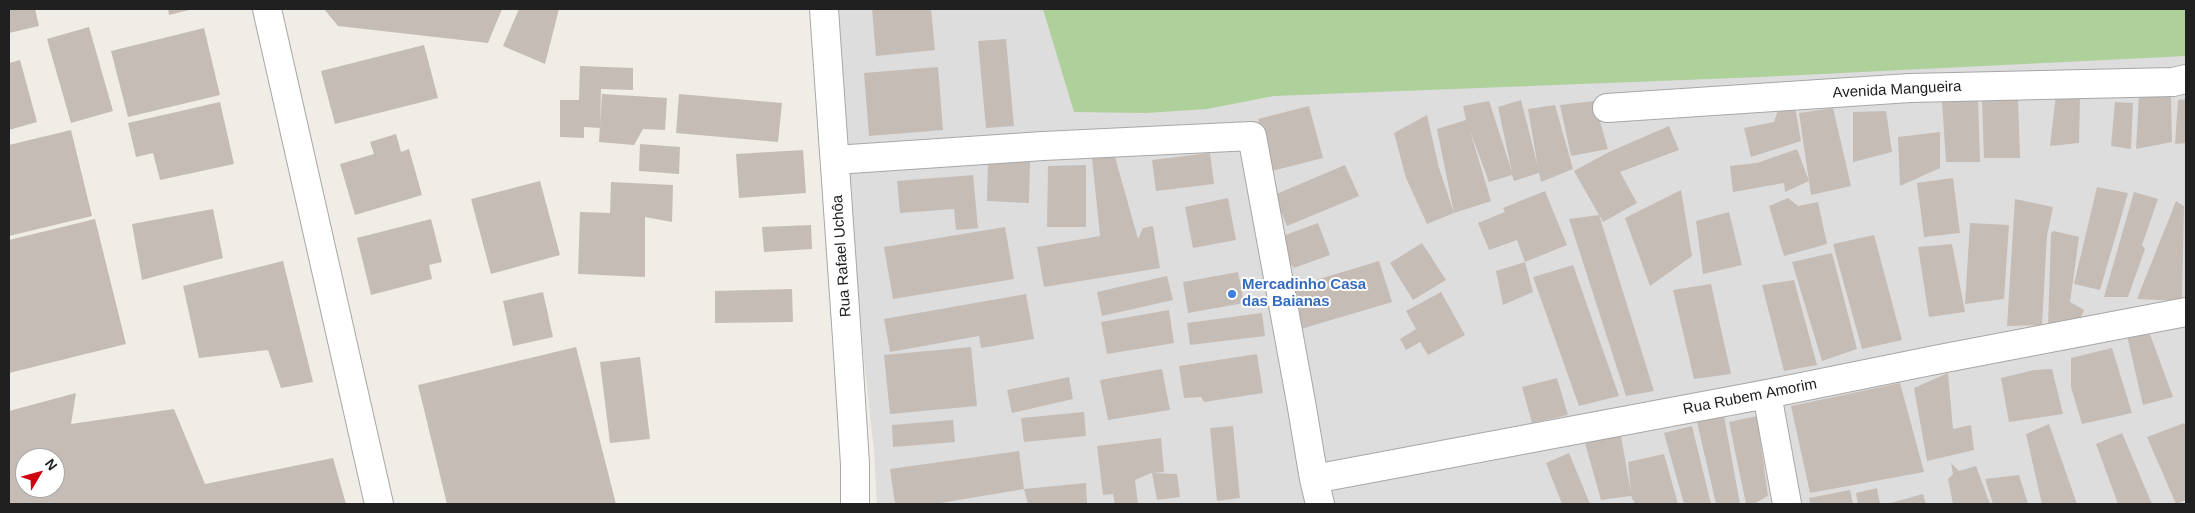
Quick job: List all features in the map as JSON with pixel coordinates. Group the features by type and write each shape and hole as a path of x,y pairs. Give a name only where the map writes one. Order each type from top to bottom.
{"street":[{"path":"267,9 379,504"},
{"name":"Rua Rafael Uchôa","path":"824,9 855,464 855,504"},
{"name":"Avenida Mangueira","path":"1607,108 1910,88 2173,82 2186,79"},
{"path":"835,160 1043,146 1252,136 1317,492"},
{"name":"Rua Rubem Amorim","path":"1317,492 1767,394 2186,312"},
{"path":"1767,394 1787,504"}],"shaded area":[{"path":"837,9 2186,9 2186,504 877,504 874,451 842,159"}],"green space":[{"path":"1043,9 2186,9 2186,56 1761,77 1274,96 1207,109 1146,113 1074,112"}],"building":[{"path":"9,9 35,9 39,26 9,33"},
{"path":"168,9 193,9 169,15"},
{"path":"324,9 502,9 488,43 338,26"},
{"path":"519,9 559,9 545,64 503,46"},
{"path":"872,9 931,9 935,50 876,56"},
{"path":"89,27 113,111 71,123 47,39"},
{"path":"204,28 220,95 128,117 111,51"},
{"path":"1006,39 1014,126 986,128 978,41"},
{"path":"424,45 438,98 335,124 321,71"},
{"path":"20,60 37,122 9,130 9,63"},
{"path":"580,66 633,68 633,90 601,89 600,128 584,127 584,138 560,137 560,100 579,100"},
{"path":"938,67 943,130 869,136 864,73"},
{"path":"602,94 667,98 665,130 643,129 634,145 599,142"},
{"path":"679,94 782,103 778,142 676,133"},
{"path":"2056,94 2080,97 2079,143 2050,146"},
{"path":"2139,95 2171,96 2172,142 2136,149"},
{"path":"1978,97 1980,162 1946,162 1942,101"},
{"path":"2018,98 2020,158 1984,158 1982,100"},
{"path":"2186,99 2186,143 2175,144 2178,100"},
{"path":"1521,100 1538,167 1528,109 1555,105 1573,169 1541,182 1539,173 1514,181 1512,175 1489,182 1470,131 1491,201 1454,213 1437,129 1466,120 1463,106 1489,101 1512,172 1498,107"},
{"path":"1594,101 1608,149 1571,156 1560,105"},
{"path":"220,102 234,164 160,180 153,153 136,157 128,123"},
{"path":"2115,102 2133,103 2131,149 2111,146"},
{"path":"1309,106 1323,158 1272,171 1258,119"},
{"path":"1779,107 1795,107 1801,141 1751,157 1744,128 1774,122"},
{"path":"1833,108 1851,186 1811,195 1799,113"},
{"path":"1886,111 1892,152 1853,162 1853,112"},
{"path":"1427,115 1439,168 1454,213 1427,224 1406,178 1394,133"},
{"path":"1669,126 1679,150 1620,172 1637,203 1603,222 1574,171 1609,152"},
{"path":"71,130 92,216 9,236 9,145"},
{"path":"1940,132 1940,168 1900,186 1898,137"},
{"path":"396,134 401,152 409,149 422,195 355,215 340,164 374,154 370,142"},
{"path":"640,144 680,147 679,174 639,171"},
{"path":"1797,149 1809,181 1785,192 1784,183 1733,192 1730,166 1757,163"},
{"path":"803,150 806,193 739,198 736,154"},
{"path":"1210,153 1214,184 1156,191 1152,160"},
{"path":"1115,157 1138,239 1143,228 1153,226 1160,268 1044,287 1037,247 1100,236 1092,158"},
{"path":"988,160 1030,162 1029,203 987,201"},
{"path":"1086,165 1086,227 1047,227 1048,166"},
{"path":"1345,165 1359,196 1287,226 1274,195"},
{"path":"973,175 978,228 956,230 954,209 900,213 897,181"},
{"path":"1953,178 1960,233 1924,237 1917,183"},
{"path":"540,181 560,255 491,274 471,199"},
{"path":"611,182 673,185 672,222 645,217 645,277 578,274 580,212 610,213"},
{"path":"2097,187 2128,193 2100,290 2074,284"},
{"path":"1681,190 1692,256 1650,286 1625,218"},
{"path":"1545,191 1567,245 1525,262 1517,240 1489,250 1478,223 1505,212 1503,208"},
{"path":"2134,192 2158,199 2142,245 2145,249 2128,297 2104,297"},
{"path":"1228,198 1236,240 1193,248 1185,207"},
{"path":"1788,198 1798,206 1818,202 1827,244 1784,256 1769,206"},
{"path":"2015,199 2053,207 2047,236 2042,325 2007,326"},
{"path":"2176,201 2184,206 2182,301 2137,299"},
{"path":"213,209 223,258 142,280 132,224"},
{"path":"1729,212 1742,265 1703,274 1696,221"},
{"path":"1599,215 1654,391 1626,396 1569,219"},
{"path":"95,219 126,344 9,373 9,240"},
{"path":"431,219 442,262 429,265 432,279 371,295 357,238"},
{"path":"1318,223 1330,255 1294,268 1272,240"},
{"path":"1970,223 2009,225 2004,299 1965,304"},
{"path":"811,225 812,249 764,252 762,227"},
{"path":"1005,227 1014,279 893,299 884,247"},
{"path":"2054,231 2079,237 2070,302 2084,310 2079,322 2048,326 2051,233"},
{"path":"1874,235 1902,340 1862,349 1833,244"},
{"path":"1422,243 1446,280 1413,300 1390,263"},
{"path":"1952,244 1965,312 1929,317 1918,247"},
{"path":"1832,253 1857,349 1822,361 1792,262"},
{"path":"283,261 313,382 281,388 268,350 199,358 183,286"},
{"path":"1379,261 1392,302 1301,329 1289,288"},
{"path":"1525,262 1533,292 1503,305 1496,271"},
{"path":"1573,265 1619,396 1579,406 1533,277"},
{"path":"1238,272 1244,303 1188,313 1183,282"},
{"path":"1167,276 1173,300 1102,316 1097,292"},
{"path":"1794,280 1817,365 1784,371 1762,285"},
{"path":"1711,284 1731,374 1694,379 1673,290"},
{"path":"792,289 793,322 715,323 715,291"},
{"path":"543,292 553,337 513,346 503,301"},
{"path":"1441,292 1465,335 1428,355 1420,342 1406,350 1400,339 1416,329 1406,311"},
{"path":"1026,294 1034,339 981,348 979,336 890,352 884,319"},
{"path":"1169,310 1174,343 1107,354 1101,322"},
{"path":"1262,313 1265,336 1190,345 1187,323"},
{"path":"2148,329 2173,397 2143,405 2127,336"},
{"path":"576,347 616,504 447,504 418,385"},
{"path":"971,347 977,406 890,414 884,355"},
{"path":"2112,348 2132,413 2082,424 2071,387 2071,358"},
{"path":"1257,354 1263,393 1204,402 1201,397 1184,398 1179,366"},
{"path":"640,357 650,439 610,443 600,362"},
{"path":"1162,369 1170,410 1108,420 1100,380"},
{"path":"2052,369 2063,414 2009,422 2001,378 2034,370"},
{"path":"1948,373 1953,429 1971,425 1974,450 1927,461 1914,388"},
{"path":"1069,377 1073,399 1012,413 1007,390"},
{"path":"1557,378 1568,415 1532,423 1522,387"},
{"path":"1900,383 1924,472 1810,493 1791,406"},
{"path":"76,393 71,424 174,409 205,484 333,458 346,504 9,504 9,411"},
{"path":"1084,412 1086,436 1024,442 1021,418"},
{"path":"1724,416 1740,504 1716,504 1697,422"},
{"path":"1757,416 1768,496 1754,504 1746,504 1729,422"},
{"path":"953,420 955,442 893,447 892,425"},
{"path":"2184,423 2186,428 2186,500 2176,504 2147,437"},
{"path":"2049,424 2077,504 2042,504 2026,434"},
{"path":"1233,426 1240,498 1217,501 1210,428"},
{"path":"1692,426 1711,504 1684,504 1664,433"},
{"path":"2122,433 2152,504 2118,504 2096,444"},
{"path":"1621,436 1631,493 1628,462 1664,454 1678,504 1635,504 1631,496 1601,500 1585,443"},
{"path":"1161,438 1164,472 1151,473 1135,480 1138,504 1115,504 1113,494 1103,495 1097,446"},
{"path":"1019,451 1024,489 935,504 895,504 890,469"},
{"path":"1569,453 1590,504 1562,504 1546,463"},
{"path":"1951,463 1959,471 1976,466 1990,504 1953,504 1948,479 1953,474"},
{"path":"1152,473 1177,474 1180,497 1157,500"},
{"path":"2019,475 2028,504 1993,504 1985,479"},
{"path":"1086,483 1087,504 1028,504 1024,489"},
{"path":"1877,488 1880,504 1858,504 1856,493"},
{"path":"1850,490 1853,504 1810,504 1809,498"},
{"path":"1923,494 1926,504 1887,504"}],"place":[{"name":"Mercadinho Casa das Baianas","path":"1232,294"}]}
